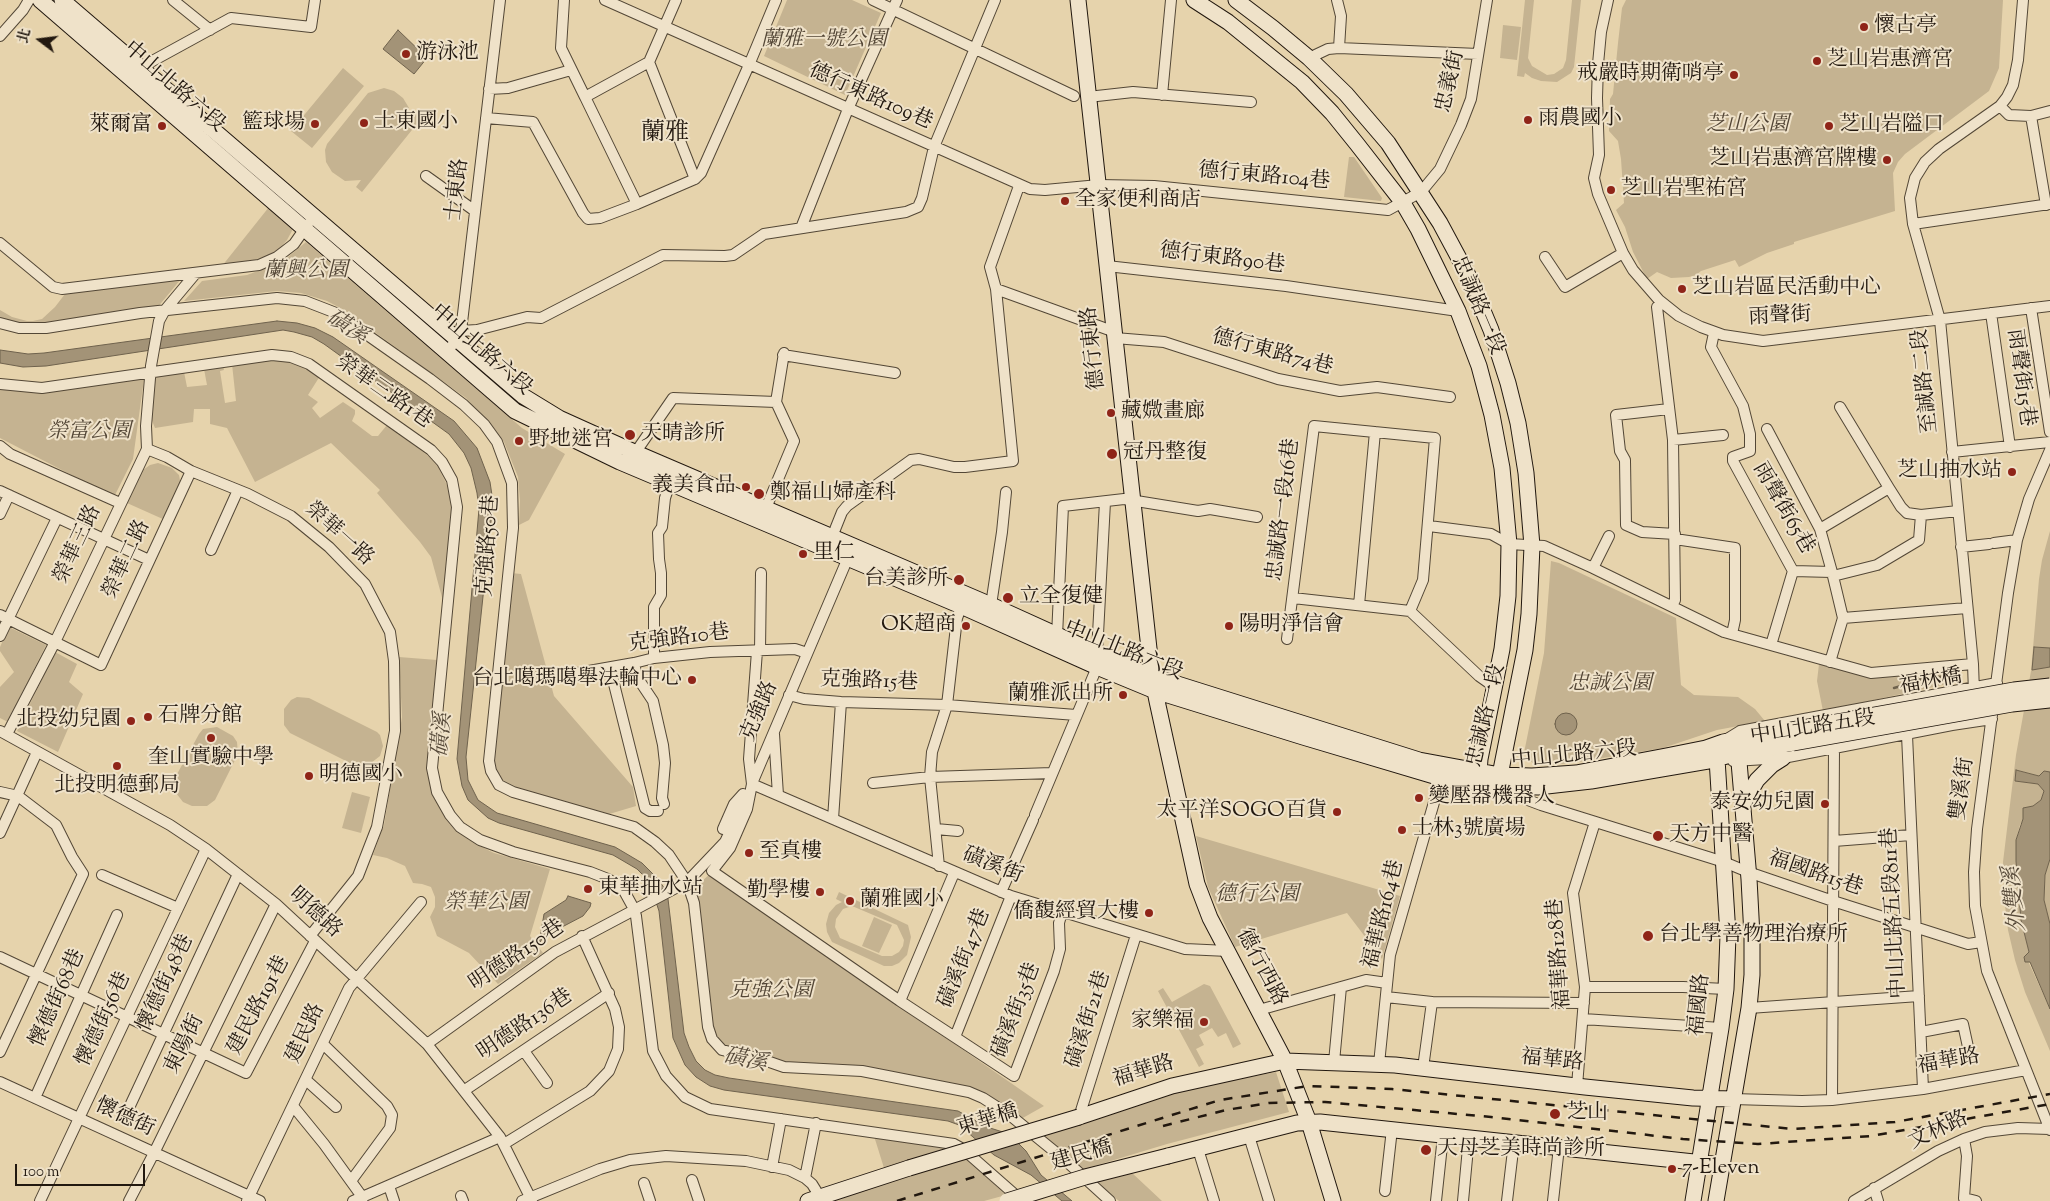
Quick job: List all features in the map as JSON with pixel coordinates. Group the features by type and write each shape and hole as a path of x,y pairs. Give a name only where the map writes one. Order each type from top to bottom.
{"main road":[{"name":"中山北路六段","path":"40,0 133,71 309,223 523,396 559,418 832,537 850,553"},
{"name":"中山北路六段","path":"62,0 133,71"},
{"name":"德行東路","path":"1078,0 1081,96 1099,185 1153,684"},
{"name":"忠誠路一段","path":"1194,0 1234,28 1302,82 1332,113 1402,203 1418,229 1458,310 1479,366 1492,415 1502,468 1510,544 1508,596 1496,688 1480,759 1479,773 1496,781 1525,650 1529,614 1532,546 1526,473 1508,383 1491,330 1469,277 1440,223 1388,142 1346,94 1309,58 1236,0"},
{"name":"中山北路六段","path":"455,341 515,411 627,465 964,600 1153,684 1441,778 1463,782 1481,782 1576,773 1706,748 1723,742"},
{"name":"中山北路六段","path":"964,600 991,606 1058,636 1097,660"},
{"name":"中山北路六段","path":"1153,684 1419,760 1479,773"},
{"name":"德行西路","path":"1153,684 1197,884 1210,918 1285,1061 1309,1122 1333,1201"},
{"name":"福林橋","path":"1792,736 2014,690 2050,686"},
{"name":"福林橋","path":"1792,736 2050,700"},
{"name":"中山北路五段","path":"1723,742 1792,736"},
{"name":"中山北路五段","path":"1717,759 1738,757 1792,736"},
{"path":"1716,1201 1749,1008 1752,975 1752,936 1748,872 1738,757 1723,742"},
{"name":"福國路","path":"1693,1201 1726,989 1728,935 1717,759 1723,742"},
{"path":"1743,804 1757,780 1772,765 1783,758"},
{"name":"中山北路六段","path":"1496,781 1538,787 1591,781 1717,759"},
{"name":"福華路","path":"1079,1117 1172,1086 1285,1061 1379,1064 1577,1086 1734,1099"},
{"name":"東華橋","path":"814,1199 1079,1117"},
{"path":"1198,1148 1297,1123 1309,1122 1392,1129 1722,1166"},
{"name":"建民橋","path":"1007,1201 1085,1177 1198,1148"}],"street":[{"path":"0,36 23,10 29,0"},
{"path":"172,0 210,30"},
{"path":"133,71 231,18 311,27 315,0"},
{"name":"士東路","path":"455,341 475,211 500,0"},
{"path":"564,0 561,48 637,204"},
{"name":"德行東路109巷","path":"604,0 1019,186 1045,190 1099,185"},
{"path":"585,97 649,62 676,0"},
{"path":"486,118 533,122 588,219 600,218 637,204 695,179 701,173 776,0"},
{"path":"873,0 895,5 975,47 1081,96 1133,92 1252,102"},
{"path":"455,341 477,330 527,317 541,318 663,254 733,255 764,234 906,212 918,207 922,198 934,147 995,0"},
{"path":"1162,95 1171,0"},
{"path":"1337,0 1341,16 1339,48"},
{"name":"忠義街","path":"1421,192 1440,169 1471,100 1487,0"},
{"name":"雨聲街","path":"1608,0 1601,32 1598,64 1599,148 1594,178 1598,194 1623,253 1646,287 1662,303 1680,316 1714,333 1742,339 1774,340 2050,306"},
{"name":"至誠路二段","path":"1975,721 1973,664 1940,320 1913,224 1910,198 1915,178 1925,162 1939,149 2000,106 2014,85 2023,0"},
{"path":"800,228 848,109 895,5"},
{"path":"1309,58 1328,49 1339,48 1478,54"},
{"path":"649,62 695,179"},
{"path":"489,89 508,88 571,70"},
{"path":"2000,106 2009,115 2031,116 2050,111"},
{"path":"1913,224 2048,204 2031,116"},
{"path":"426,176 475,211"},
{"name":"德行東路104巷","path":"1099,185 1154,186 1388,210 1421,192"},
{"path":"832,537 842,512 848,506 911,460 919,459 954,467 1013,460 996,289 990,267 1019,186"},
{"path":"0,243 53,287 62,289 259,266 277,257 294,244 309,223"},
{"path":"1545,257 1565,287 1623,253"},
{"name":"德行東路90巷","path":"1108,266 1173,272 1458,310"},
{"name":"榮華三路","path":"4,733 55,642 147,449 146,426 151,368 159,321 165,310 196,273"},
{"name":"德行東路74巷","path":"996,289 1115,335 1164,342 1278,379 1340,391 1377,387 1450,397"},
{"name":"克強路50巷","path":"0,324 19,328 46,328 165,310 277,298 315,304 336,313 430,379 484,424 498,442 512,483 514,505 489,761 491,770 499,785 507,790 634,827 669,855 687,882 694,903 708,1028 712,1039 722,1050 761,1059 784,1067 862,1071 969,1092 983,1098 1011,1116 1110,1201"},
{"path":"1662,303 1657,308 1673,440 1675,600 1672,606"},
{"name":"雨聲街15巷","path":"2031,308 2050,432"},
{"name":"雨聲街15巷","path":"1992,313 2010,447"},
{"name":"雨聲街65巷","path":"1714,333 1711,347 1743,406 1750,434 1749,453 1733,457 1733,461 1793,571 1832,574 1877,565 1919,540 1921,515"},
{"path":"766,508 794,441 776,402 783,354 895,373"},
{"name":"榮華三路1巷","path":"0,384 42,388 151,368 272,356 291,357 309,364 431,450 442,462 452,480 457,507 432,768 437,792 450,816 460,827 480,840 513,852 608,878 623,889 634,908"},
{"path":"627,465 673,398 776,402"},
{"path":"1840,407 1901,508 1907,513 1921,515 1958,511"},
{"path":"1669,409 1616,415 1620,451 1625,460 1626,525 1642,532 1675,536 1734,548 1735,620 1732,634"},
{"name":"忠誠路一段16巷","path":"1287,639 1314,426 1375,432"},
{"path":"1768,429 1820,530 1832,574 1843,618 1830,662"},
{"path":"1359,605 1375,432 1436,438 1423,580 1410,611 1479,676 1496,688"},
{"path":"1673,440 1723,435"},
{"path":"1952,452 2050,442"},
{"path":"0,446 10,454 120,503"},
{"name":"榮華一路","path":"147,449 167,456 191,472 238,490 292,516 329,547 365,584 390,632 394,661 395,731 377,827 358,876 313,939"},
{"name":"雙溪街","path":"2050,450 2030,499 2017,540 2008,592 1977,829 1974,872 1975,906 1987,971 2050,1130"},
{"name":"榮華二路","path":"55,642 101,665 191,472"},
{"path":"654,658 654,607 661,595 658,533 662,527 665,498 670,483"},
{"path":"1820,530 1888,488"},
{"path":"211,550 238,490"},
{"path":"991,606 1006,492"},
{"path":"0,514 4,493 149,560"},
{"path":"1058,636 1063,506 1124,499 1198,510 1210,509 1257,517"},
{"path":"1097,660 1105,502"},
{"path":"0,636 4,617 57,518"},
{"path":"1429,526 1491,534 1510,544 1544,546 1732,634 1871,673 1973,664"},
{"path":"1593,568 1609,536"},
{"path":"1961,547 2017,540"},
{"name":"克強路","path":"687,882 724,842 752,784 773,730 850,553"},
{"path":"1772,646 1793,571"},
{"path":"697,865 719,840 734,804 752,784 749,759 759,651 760,573"},
{"name":"忠誠路一段16巷","path":"1293,598 1410,611"},
{"path":"939,866 930,776 932,752 947,705 957,618 964,600"},
{"path":"1843,618 1967,608"},
{"path":"4,617 55,642"},
{"name":"克強路10巷","path":"556,676 610,668 654,658 710,652 794,649 807,653"},
{"name":"磺溪街47巷","path":"955,1037 1034,818 1097,660"},
{"path":"610,668 645,808 650,811 661,808 665,763 653,701 638,677 634,663"},
{"name":"中山北路五段","path":"1723,742 1740,731 1997,683"},
{"name":"克強路15巷","path":"789,695 804,699 841,702 947,705 1076,715"},
{"path":"833,819 841,702"},
{"name":"中山北路五段","path":"1738,757 1783,758 1992,719"},
{"path":"773,730 778,795"},
{"name":"明德路","path":"4,733 170,824 206,849 276,904 428,1044 502,1140 528,1200"},
{"name":"中山北路五段811巷","path":"1907,735 1923,1089"},
{"path":"1832,1100 1834,748"},
{"path":"0,832 37,752"},
{"path":"872,783 930,776 1052,773"},
{"name":"福華路164巷","path":"1379,1064 1390,956 1441,778"},
{"name":"福國路15巷","path":"1496,781 1511,795 1724,862 1833,901 1968,944 1981,942"},
{"name":"磺溪街","path":"752,784 1006,894 1185,950 1228,950"},
{"name":"磺溪街35巷","path":"752,784 748,810 730,848 712,871 900,1001 1014,1076 1054,971 1060,949 1059,924 1062,912"},
{"path":"0,792 18,796 56,824 82,874 0,1052"},
{"name":"福華路128巷","path":"1577,1086 1585,987 1573,893 1595,822"},
{"path":"936,829 958,831"},
{"path":"1834,841 1911,835"},
{"name":"懷德街56巷","path":"40,1201 206,849"},
{"path":"900,1001 954,873"},
{"name":"懷德街48巷","path":"128,1110 238,874"},
{"path":"102,875 178,908"},
{"name":"明德路150巷","path":"428,1044 530,969 582,936 687,882"},
{"name":"建民路","path":"247,1199 349,988 421,902"},
{"name":"東陽街","path":"129,1201 276,904"},
{"path":"634,908 654,1051 666,1076 685,1096 710,1109 954,1144 963,1149 1022,1201"},
{"name":"懷德街68巷","path":"35,1098 118,915"},
{"name":"磺溪街21巷","path":"1079,1117 1136,935"},
{"path":"293,1106 324,1144 350,1181 358,1199 502,1140 590,1091 610,1070 618,1049 619,1027 616,1009 582,936"},
{"name":"建民路191巷","path":"204,1052 246,1072 313,939"},
{"path":"0,957 204,1052"},
{"path":"1259,1010 1366,980 1387,983"},
{"path":"1334,1062 1341,987"},
{"path":"1585,987 1726,989"},
{"name":"明德路136巷","path":"465,1090 609,993"},
{"path":"1749,1008 1919,996"},
{"path":"1386,997 1432,1002 1584,1003"},
{"path":"1423,1068 1432,1002"},
{"path":"1583,1019 1721,1028"},
{"path":"1921,1032 1964,1024 1968,1047"},
{"path":"323,1044 387,1106 392,1115 390,1128 350,1181"},
{"path":"524,1051 546,1083"},
{"name":"福華路","path":"1734,1099 1832,1100 1923,1089 2026,1070"},
{"path":"306,1080 336,1107"},
{"name":"懷德街","path":"0,1082 154,1153 247,1199 260,1201"},
{"path":"772,1167 781,1119"},
{"path":"805,1178 816,1124"},
{"name":"文林路","path":"1854,1201 1938,1151 1964,1139 1985,1132 2018,1128 2050,1130"},
{"path":"1385,1190 1392,1129"},
{"path":"1249,1136 1269,1201"},
{"path":"1436,1201 1443,1136"},
{"path":"1463,1201 1470,1138"},
{"path":"1964,1139 1967,1156 1964,1198 1971,1200"},
{"path":"1507,1201 1514,1142"},
{"path":"1553,1201 1559,1147"},
{"path":"1198,1148 1214,1201"},
{"path":"528,1200 600,1169 639,1159 666,1156 746,1161 789,1170 812,1184 814,1199"},
{"path":"692,1180 699,1201"},
{"path":"644,1183 650,1201"},
{"path":"389,1186 394,1201"},
{"path":"1874,1188 1878,1201"}],"green space":[{"name":"蘭雅一號公園","path":"787,0 852,0 881,13 845,95 764,56"},
{"path":"1525,0 1534,0 1528,58 1532,66 1547,75 1554,74 1563,68 1566,60 1572,0 1581,0 1574,67 1571,73 1557,82 1541,81 1525,73 1524,77 1517,76"},
{"name":"芝山公園","path":"1626,0 2003,0 1999,68 1989,91 1905,154 1898,162 1893,173 1895,211 1794,242 1794,244 1767,253 1739,267 1735,260 1689,277 1671,278 1657,272 1647,279 1633,252 1625,227 1616,210 1624,203 1621,159 1618,141 1609,131 1610,99 1613,94 1622,8"},
{"path":"1503,25 1521,27 1517,60 1500,58"},
{"path":"343,68 364,86 312,148 291,131"},
{"path":"384,88 394,91 403,98 409,108 410,119 418,110 424,115 362,192 356,187 361,180 345,181 332,172 326,162 325,150 327,144 368,93"},
{"path":"1349,157 1354,157 1382,198 1381,201 1344,197"},
{"path":"269,207 293,229 287,240 270,255 242,264 222,266"},
{"name":"蘭興公園","path":"306,242 522,428 565,454 529,520 519,525 518,477 504,442 466,398 344,310 327,301 301,293 277,291 184,301 202,281 247,275 282,262"},
{"path":"172,276 181,279 157,308 46,324 21,323 0,318 0,310 12,317 27,321 42,319 65,294"},
{"path":"278,360 302,365 320,376 308,395 318,402 312,408 320,418 343,402 355,410 352,421 372,436 378,436 387,425 435,461 448,487 453,507 443,601 431,557 377,493 380,490 331,443 255,482 227,428 210,424 210,409 194,409 193,422 155,428 151,418 155,376 184,372 187,387 207,385 204,369 223,366 224,370 220,371 225,403 236,401 232,364"},
{"name":"榮富公園","path":"144,379 133,459 114,497 0,438 0,388 45,392"},
{"path":"158,463 172,468 179,475 181,486 165,520 127,503 143,470 150,465"},
{"path":"2050,531 2050,648 2034,647 2032,670 2050,667 2050,772 2044,771 2039,776 2017,770 2015,781 2038,784 2044,791 2041,800 2033,806 2020,825 2016,840 2016,861 2021,920 2029,952 2028,961 2050,1009 2050,1051 2025,992 2015,960 2008,930 2004,897 2003,862 2016,755 2031,671 2039,579"},
{"name":"忠誠公園","path":"1551,561 1676,618 1681,685 1694,695 1738,697 1755,709 1765,721 1717,730 1663,748 1573,763 1535,766 1524,753 1544,653"},
{"path":"511,573 521,574 554,696 633,787 636,806 606,815 510,787 501,781 496,774 493,761"},
{"path":"9,627 46,645 8,722 0,718 0,687 14,672 0,651 0,647"},
{"path":"55,652 77,664 69,682 83,694 58,752 17,731"},
{"name":"榮華公園","path":"399,657 437,660 427,769 434,796 448,821 467,838 494,853 550,869 530,936 543,953 498,984 469,953 437,936 430,917 435,907 435,897 431,887 413,883 405,866 387,858 373,855 384,825 402,717"},
{"path":"1819,664 1871,676 1954,671 1958,675 1957,680 1952,683 1823,711 1817,681"},
{"path":"297,697 309,698 377,732 380,735 383,746 380,756 367,766 358,767 290,733 284,725 284,709 291,700"},
{"path":"217,727 233,736 237,742 238,754 215,800 207,806 192,806 183,802 176,793 176,776 203,729"},
{"path":"352,792 370,797 361,833 342,828"},
{"name":"德行公園","path":"1196,836 1400,896 1382,959 1347,913 1235,947 1208,887"},
{"path":"2050,859 2050,924 2044,900 2045,875"},
{"name":"克強公園","path":"710,874 1044,1106 1021,1119 975,1089 860,1066 786,1064 763,1053 726,1047 713,1035 693,889"},
{"path":"839,892 908,925 911,937 907,955 899,963 892,966 884,966 832,942 827,932 826,924 829,913 836,905 842,902 836,899","holes":["852,906 897,925 904,940 899,952 892,956 882,956 840,938 835,927 836,919 843,909"]},
{"path":"874,917 892,925 879,953 862,946"},
{"path":"1204,984 1210,986 1241,1044 1233,1048 1226,1033 1218,1037 1212,1028 1199,1035 1204,1045 1196,1049 1204,1064 1199,1067 1158,991 1163,988 1172,1002"},
{"path":"1276,1072 1289,1112 1167,1144 1081,1170 1040,1135 1151,1096"},
{"path":"874,1136 953,1146 884,1168"},
{"path":"967,1159 1006,1195 984,1201 820,1201"},
{"path":"1131,1172 1162,1201 1119,1201 1095,1181"}],"shaded area":[{"name":"游泳池","path":"398,30 427,58 414,74 383,49"},
{"name":"磺溪","path":"277,321 297,323 315,328 333,337 454,421 477,448 490,482 493,502 466,757 468,780 478,800 497,813 615,847 642,863 657,878 665,889 668,899 684,1033 696,1061 705,1070 715,1075 729,1078 958,1111 987,1127 1009,1134 1026,1151 1041,1175 1072,1201 1062,1201 1031,1175 994,1155 959,1125 948,1121 724,1090 710,1086 696,1077 685,1065 673,1038 659,911 649,881 637,869 613,855 499,823 488,818 468,800 462,786 457,759 479,509 471,468 464,453 449,434 324,344 312,337 283,330 46,366 23,367 0,363 0,350 28,354 44,353"},
{"path":"2034,647 2050,648 2050,667 2032,670"},
{"path":"1566,713 1574,716 1577,724 1574,732 1566,735 1558,732 1555,724 1558,716"},
{"name":"外雙溪","path":"2016,770 2039,776 2044,771 2050,772 2050,859 2045,875 2044,900 2050,924 2050,1009 2030,962 2025,962 2024,957 2029,952 2021,920 2016,861 2016,840 2023,819 2023,808 2033,806 2041,800 2044,791 2038,784 2015,781"},
{"path":"568,896 591,903 590,907 583,916 543,937 539,944 544,914 566,900"}],"waterway":[{"path":"1894,688 1908,684 1913,685 1922,678 1953,676"}],"railway":[{"path":"897,1201 1220,1100 1308,1086 1392,1089 1793,1129 1895,1122 2050,1094"},
{"path":"1163,1126 1226,1110 1269,1103 1325,1102 1491,1117 1683,1139 1758,1144 1871,1136 2050,1104"}],"place":[{"name":"懷古亭","path":"1864,27"},
{"name":"游泳池","path":"406,54"},
{"name":"芝山岩惠濟宮","path":"1817,61"},
{"name":"戒嚴時期衛哨亭","path":"1734,75"},
{"name":"雨農國小","path":"1528,120"},
{"name":"士東國小","path":"364,123"},
{"name":"籃球場","path":"315,124"},
{"name":"萊爾富","path":"162,126"},
{"name":"芝山岩隘口","path":"1829,126"},
{"name":"芝山岩惠濟宮牌樓","path":"1887,160"},
{"name":"芝山岩聖祐宮","path":"1611,190"},
{"name":"全家便利商店","path":"1065,201"},
{"name":"芝山岩區民活動中心","path":"1682,289"},
{"name":"藏媺畫廊","path":"1111,413"},
{"name":"天晴診所","path":"630,435"},
{"name":"野地迷宮","path":"519,441"},
{"name":"冠丹整復","path":"1112,454"},
{"name":"芝山抽水站","path":"2012,472"},
{"name":"義美食品","path":"746,487"},
{"name":"鄭福山婦產科","path":"759,494"},
{"name":"里仁","path":"803,554"},
{"name":"台美診所","path":"959,580"},
{"name":"立全復健","path":"1008,598"},
{"name":"OK超商","path":"966,626"},
{"name":"陽明淨信會","path":"1229,626"},
{"name":"台北噶瑪噶舉法輪中心","path":"692,680"},
{"name":"蘭雅派出所","path":"1123,695"},
{"name":"石牌分館","path":"148,717"},
{"name":"北投幼兒園","path":"131,721"},
{"name":"奎山實驗中學","path":"211,738"},
{"name":"北投明德郵局","path":"117,766"},
{"name":"明德國小","path":"309,776"},
{"name":"變壓器機器人","path":"1419,798"},
{"name":"泰安幼兒園","path":"1825,804"},
{"name":"太平洋SOGO百貨","path":"1337,812"},
{"name":"士林3號廣場","path":"1402,830"},
{"name":"天方中醫","path":"1658,836"},
{"name":"至真樓","path":"749,853"},
{"name":"東華抽水站","path":"588,889"},
{"name":"勤學樓","path":"820,892"},
{"name":"蘭雅國小","path":"850,901"},
{"name":"僑馥經貿大樓","path":"1149,913"},
{"name":"台北學善物理治療所","path":"1648,936"},
{"name":"家樂福","path":"1204,1022"},
{"name":"芝山","path":"1555,1114"},
{"name":"天母芝美時尚診所","path":"1426,1150"},
{"name":"7-Eleven","path":"1672,1169"}],"district":[{"name":"蘭雅","path":"665,135"}]}
